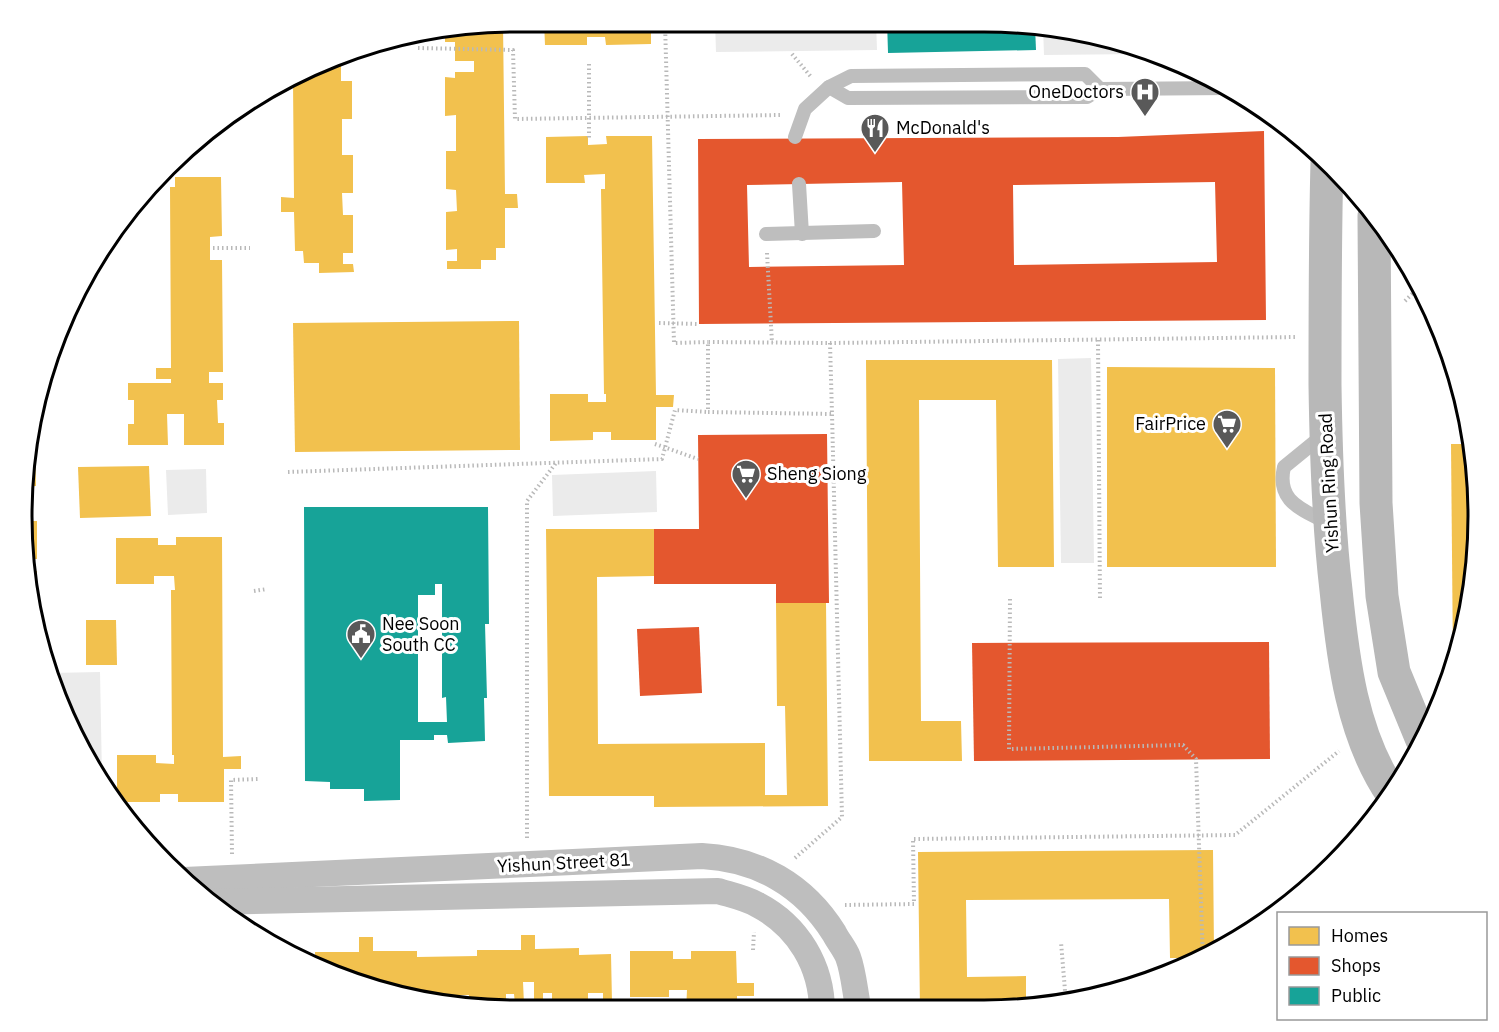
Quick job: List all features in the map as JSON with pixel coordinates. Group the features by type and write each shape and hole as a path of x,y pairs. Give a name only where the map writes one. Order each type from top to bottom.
{"main road":[{"name":"Yishun Ring Road","path":"1327,174 1324,273 1329,524 1344,661 1355,709 1379,776 1386,785"},
{"path":"1374,231 1376,503 1382,596 1394,672 1418,730"}],"street":[{"name":"Yishun Street 81","path":"223,902 338,900 459,882 718,856 749,863 783,879 821,913 848,957 856,1000"},
{"name":"Yishun Street 81","path":"196,880 335,874 459,882 718,891 758,904 794,931 814,963 822,1000"}],"lane":[{"path":"795,137 805,109 827,89 851,76 1085,74 1100,89"},
{"path":"827,89 848,98 1087,97 1100,89 1210,88"},
{"path":"799,184 802,234"},
{"path":"766,234 874,231"},
{"path":"1326,433 1284,467 1283,486 1290,501 1329,524"},
{"path":"335,874 338,900"}],"path":[{"path":"665,32 674,343 1303,337"},
{"path":"418,48 513,50 515,118 803,115"},
{"path":"792,54 827,89"},
{"path":"589,64 589,139"},
{"path":"766,234 772,343"},
{"path":"213,248 250,248"},
{"path":"1404,302 1413,293"},
{"path":"659,323 699,324"},
{"path":"1098,340 1100,599"},
{"path":"708,342 708,412"},
{"path":"792,860 842,817 830,343"},
{"path":"288,472 662,459 675,410 832,414"},
{"path":"655,444 698,459"},
{"path":"527,842 527,501 556,463"},
{"path":"254,591 267,589"},
{"path":"1010,598 1009,749 1183,745 1196,759 1203,948"},
{"path":"845,905 914,904 913,839 1235,835 1346,745"},
{"path":"232,860 231,780 258,779"},
{"path":"753,950 754,928"},
{"path":"1061,942 1065,993"}],"shaded area":[{"path":"715,32 876,32 877,50 716,52"},
{"path":"1043,36 1078,41 1129,54 1044,55"},
{"path":"1091,358 1094,563 1061,563 1058,359"},
{"path":"206,469 207,513 168,515 166,470"},
{"path":"656,471 657,512 553,516 552,475"},
{"path":"100,672 102,767 81,730 57,673"}],"building: Homes":[{"path":"503,32 505,194 517,194 518,208 505,208 505,248 496,248 496,260 481,260 481,269 447,269 447,261 457,261 457,249 446,250 446,212 457,211 456,190 446,189 446,151 456,151 456,115 445,116 445,77 455,78 455,72 474,72 474,61 455,61 455,42 445,42 445,37"},
{"path":"544,32 651,32 651,44 606,45 605,37 587,37 587,45 545,45"},
{"path":"341,64 341,81 352,81 352,119 342,119 342,155 353,155 353,193 342,193 343,215 353,215 353,253 343,253 343,264 353,264 354,272 319,273 319,263 304,263 303,251 295,251 294,212 281,212 281,197 294,198 293,86"},
{"path":"588,136 588,145 607,144 606,136 652,136 656,395 674,395 673,407 656,407 656,440 611,440 611,432 593,432 593,440 550,441 550,394 588,394 588,402 606,402 606,394 604,394 601,189 605,189 605,174 584,175 585,183 546,183 546,137"},
{"path":"175,177 221,177 222,236 210,237 210,260 222,260 223,372 209,372 209,383 223,383 223,400 217,400 218,423 224,423 224,445 184,445 184,414 167,414 168,445 128,445 128,424 134,424 134,400 128,400 128,383 171,383 171,379 156,379 156,368 171,368 170,187 175,187"},
{"path":"519,321 520,450 295,452 293,323"},
{"path":"866,360 1052,360 1054,567 998,567 996,400 919,400 921,721 961,721 962,761 869,761"},
{"path":"1107,367 1275,368 1276,567 1107,567"},
{"path":"1451,444 1462,444 1468,516 1463,579 1453,634"},
{"path":"35,460 36,486 33,486"},
{"path":"149,466 151,516 80,518 78,467"},
{"path":"32,521 37,521 37,559 34,559"},
{"path":"546,529 654,529 654,576 597,577 598,744 765,743 765,795 787,795 785,706 777,706 776,603 826,602 828,806 654,807 654,796 549,796"},
{"path":"176,537 222,537 223,757 241,756 241,769 224,769 224,802 178,802 178,794 160,794 160,802 125,802 117,790 117,755 156,755 156,763 174,764 174,755 172,755 171,590 175,590 174,576 154,576 154,584 116,584 116,538 158,538 158,545 176,545"},
{"path":"86,620 116,620 117,665 86,665"},
{"path":"1213,850 1214,942 1181,958 1170,958 1169,899 966,900 967,977 1026,976 1026,998 920,1000 918,852"},
{"path":"521,935 535,935 535,949 579,948 579,955 611,954 612,1000 603,1000 603,993 588,993 588,1000 552,1000 552,993 543,993 543,1000 534,1000 534,982 523,982 524,1000 515,1000 514,994 506,994 506,1000 469,998 469,995 453,996 391,984 360,975 315,957 315,952 359,952 359,937 373,937 373,951 417,951 417,957 477,956 477,950 521,950"},
{"path":"630,951 673,951 673,959 691,959 691,951 736,951 737,983 754,983 754,996 737,996 737,1000 687,1000 687,990 669,990 669,997 630,997"}],"building: Shops":[{"path":"1264,131 1266,320 699,324 698,139 1118,137","holes":["902,182 904,265 749,267 747,185","1215,182 1217,262 1014,265 1013,185"]},
{"path":"827,434 829,603 776,603 776,584 654,584 654,529 699,529 698,435"},
{"path":"699,627 702,693 640,696 637,629"},
{"path":"1269,642 1270,759 974,761 972,643"}],"building: Public":[{"path":"887,32 983,32 1035,35 1036,50 888,53"},
{"name":"Nee Soon South CC","path":"304,507 488,507 489,624 485,624 487,698 484,698 485,741 448,743 447,735 434,735 434,740 400,740 400,800 364,801 364,789 330,789 330,782 305,781","holes":["435,584 442,584 442,698 446,697 447,722 418,722 418,595 435,595"]}],"place":[{"name":"OneDoctors","path":"1145,118"},
{"name":"McDonald's","path":"875,154"},
{"name":"FairPrice","path":"1227,450"},
{"name":"Sheng Siong","path":"746,500"},
{"name":"Nee Soon South CC","path":"361,660"}]}
